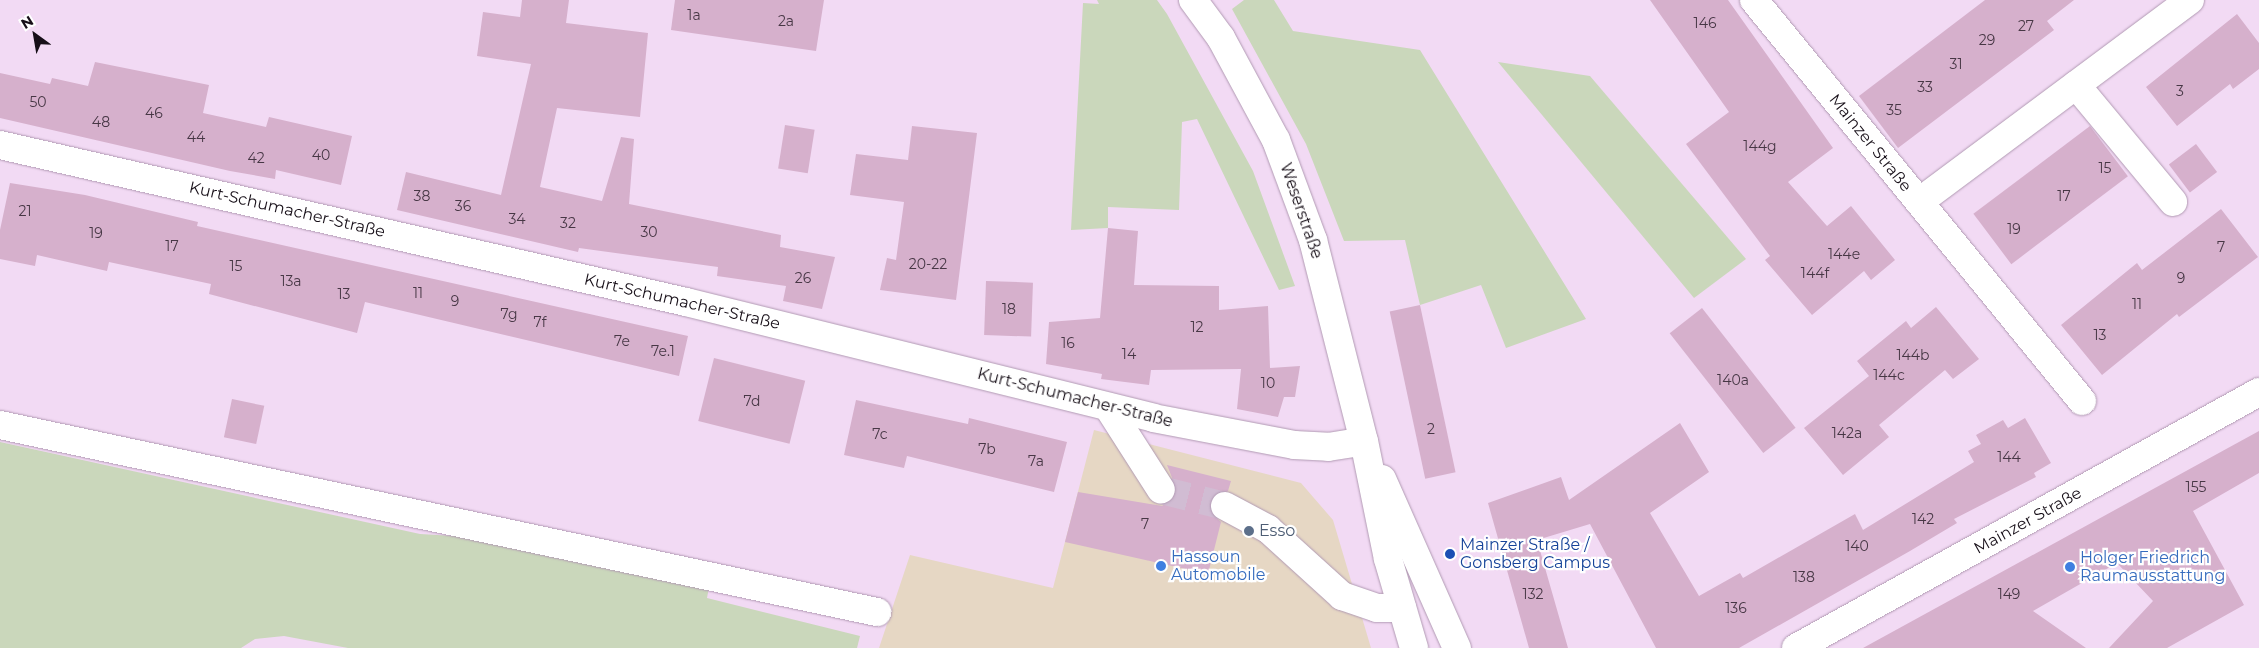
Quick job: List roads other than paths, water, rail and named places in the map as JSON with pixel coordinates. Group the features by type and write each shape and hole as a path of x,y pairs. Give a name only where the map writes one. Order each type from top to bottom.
{"street":[{"name":"Weserstraße","path":"1193,0 1221,38 1276,140 1313,240 1364,441 1402,608 1414,648"},
{"name":"Mainzer Straße","path":"1754,0 2082,401"},
{"path":"1919,202 2190,0"},
{"path":"2076,85 2173,202"},
{"name":"Kurt-Schumacher-Straße","path":"0,145 686,302 1108,407 1294,445 1328,447 1364,441"},
{"name":"Mainzer Straße","path":"1796,648 2259,392"},
{"path":"1108,407 1161,490"},
{"path":"0,425 878,612"},
{"name":"Weserstraße","path":"1364,441 1457,648"},
{"path":"1225,506 1268,529 1342,596 1377,608 1402,608"}],"tunnel":[{"path":"1161,490 1225,506"}],"place":[{"name":"Esso","path":"1249,531"},
{"name":"Mainzer Straße / Gonsberg Campus","path":"1450,554"},
{"name":"Hassoun Automobile","path":"1161,566"},
{"name":"Holger Friedrich Raumausstattung","path":"2070,567"}]}
